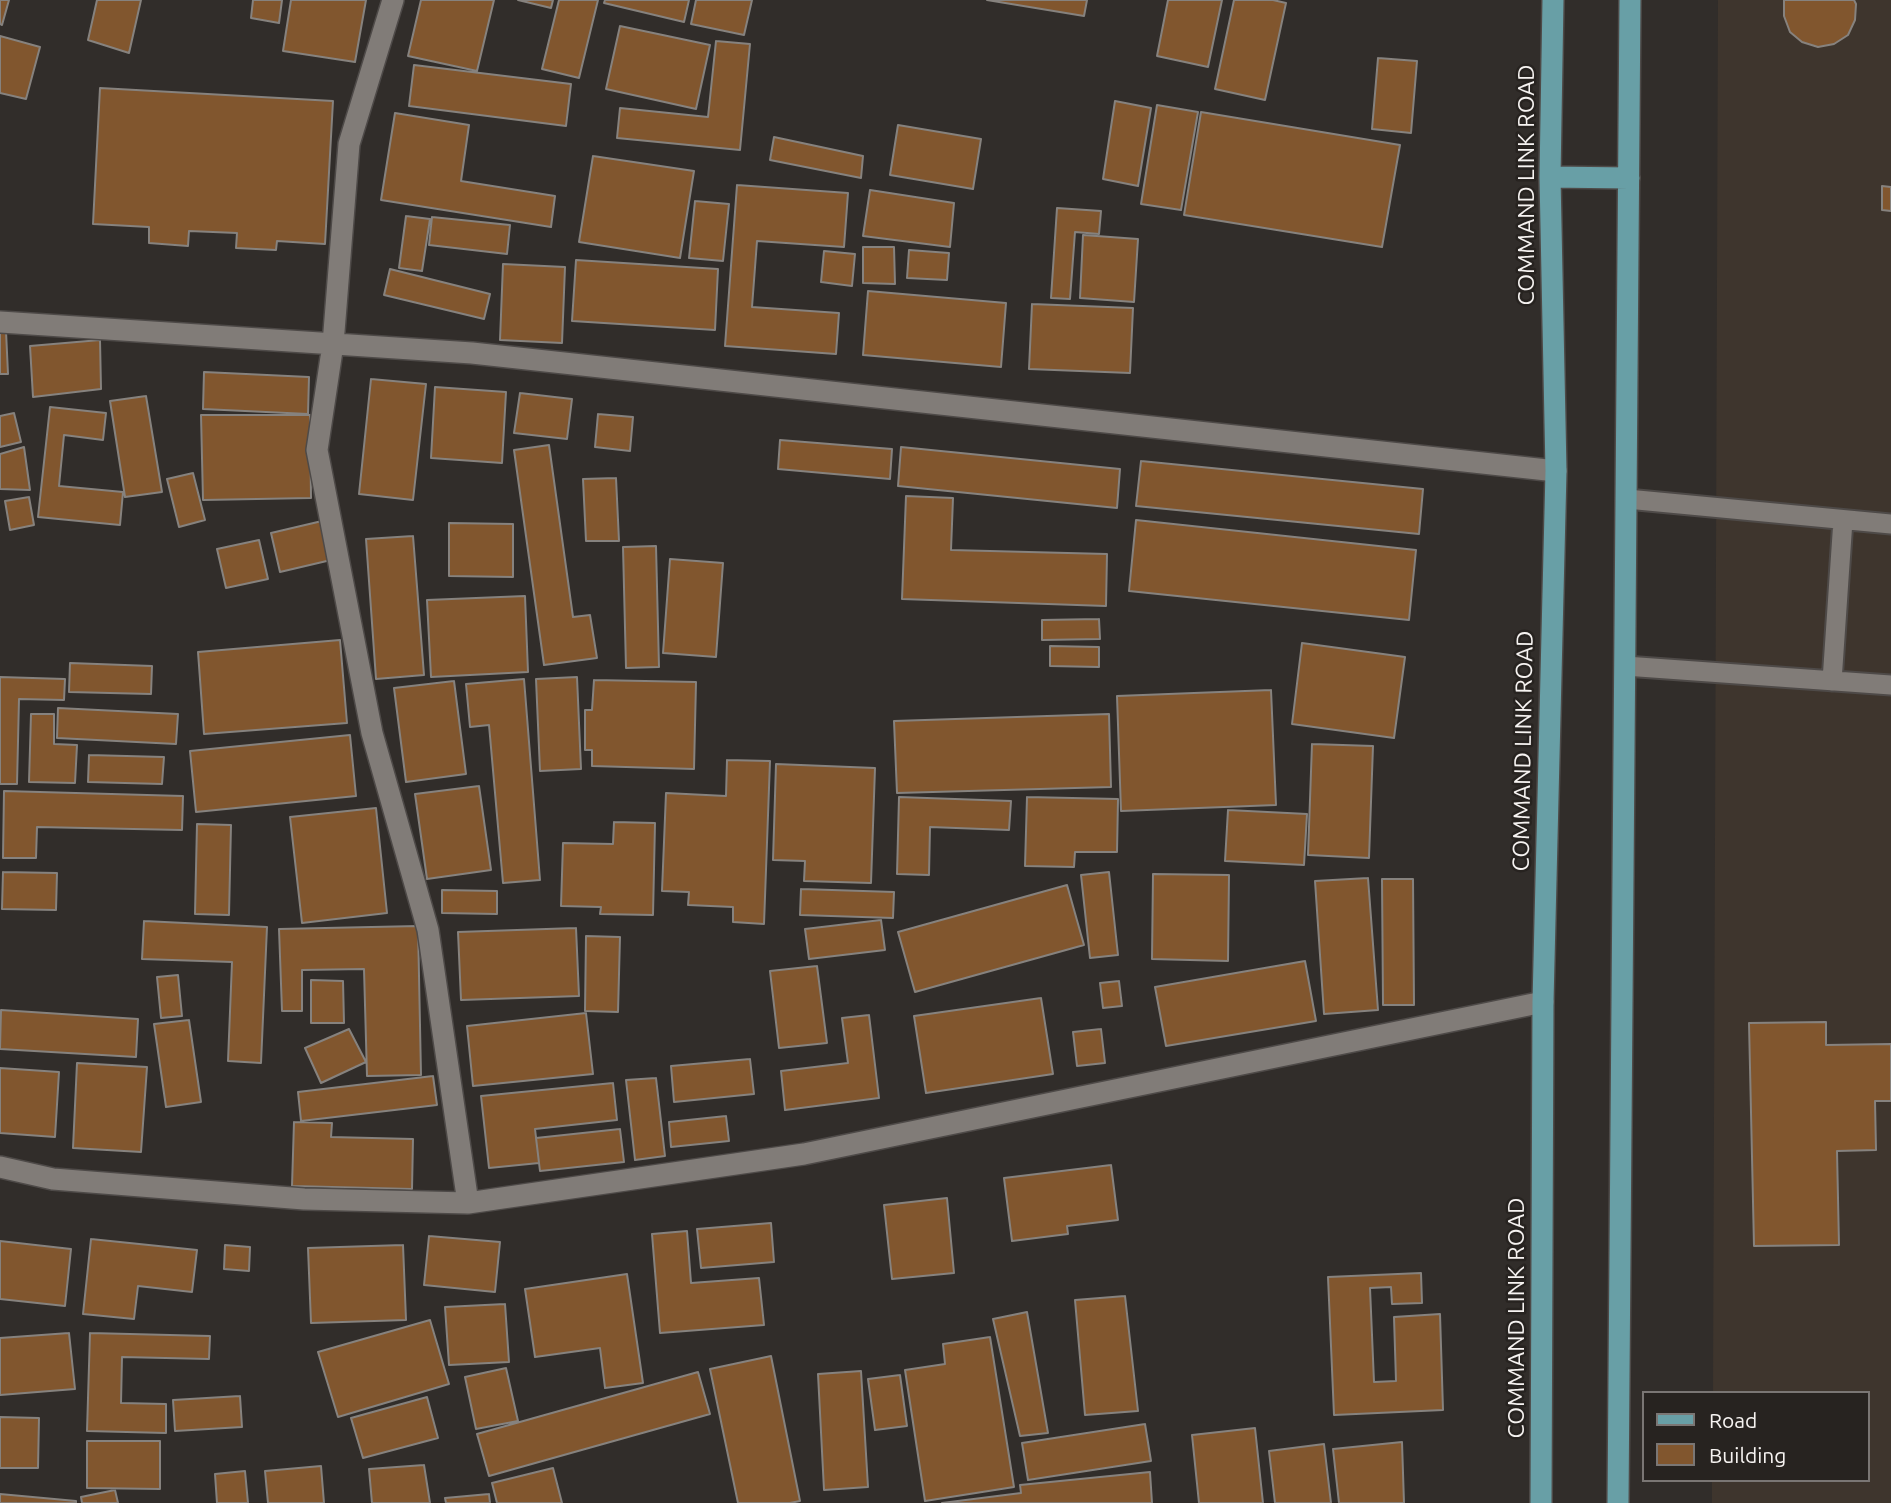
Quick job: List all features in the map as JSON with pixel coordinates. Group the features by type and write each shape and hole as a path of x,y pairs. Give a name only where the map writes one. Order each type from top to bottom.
{"main road":[{"name":"COMMAND LINK ROAD","path":"1541,1503 1543,1002 1556,471 1550,177 1553,0"},
{"path":"1618,1503 1630,0"},
{"path":"1550,177 1629,178"}],"street":[{"path":"393,0 349,144 333,344 317,450 372,733 428,930 468,1203"},
{"path":"0,322 472,354 1556,471"},
{"path":"0,1167 53,1179 304,1199 468,1203 804,1154 1543,1002"}],"lane":[{"path":"1627,499 1891,524"},
{"path":"1832,681 1843,520"},
{"path":"1625,666 1891,685"}],"shaded area":[{"path":"1718,0 1891,0 1891,1503 1712,1503 1712,1482 1870,1482 1870,1391 1713,1391"}],"building":[{"path":"0,0 9,0 2,25 0,24"},
{"path":"97,0 141,0 129,53 88,40"},
{"path":"253,0 282,0 279,23 251,18"},
{"path":"291,0 366,0 355,62 283,51"},
{"path":"421,0 494,0 477,71 408,56"},
{"path":"518,0 553,0 551,8"},
{"path":"559,0 598,0 579,78 542,69"},
{"path":"605,0 689,0 684,22 604,3"},
{"path":"696,0 752,0 744,35 691,24"},
{"path":"987,0 1087,0 1084,16"},
{"path":"1168,0 1222,0 1208,67 1157,56"},
{"path":"1234,0 1273,0 1286,3 1265,100 1215,89"},
{"path":"1784,0 1854,0 1855,20 1848,35 1834,44 1818,47 1802,42 1790,32 1784,16"},
{"path":"620,26 710,45 696,109 606,89"},
{"path":"0,36 40,47 26,99 0,93"},
{"path":"716,41 750,44 740,150 617,138 620,108 708,117"},
{"path":"1378,58 1417,61 1411,133 1372,129"},
{"path":"414,65 571,84 566,126 409,106"},
{"path":"100,88 333,101 325,244 277,241 276,250 236,248 237,233 189,231 188,246 149,243 149,227 93,224"},
{"path":"1115,101 1151,108 1138,186 1103,179"},
{"path":"1157,105 1198,112 1181,210 1141,204"},
{"path":"1201,112 1400,145 1382,247 1184,215"},
{"path":"395,113 469,125 461,181 555,196 551,227 381,200"},
{"path":"898,125 981,139 973,189 890,175"},
{"path":"774,137 863,156 861,178 770,160"},
{"path":"593,156 694,171 680,258 579,242"},
{"path":"737,185 848,193 844,247 757,241 752,307 839,313 836,354 725,346"},
{"path":"1882,186 1891,187 1891,211 1882,210"},
{"path":"870,190 954,203 950,247 863,236"},
{"path":"695,201 729,204 723,261 689,258"},
{"path":"1057,208 1101,211 1099,234 1075,232 1070,299 1051,298"},
{"path":"406,216 430,219 422,271 399,268"},
{"path":"432,217 510,225 507,254 429,245"},
{"path":"1083,235 1138,239 1134,302 1080,298"},
{"path":"863,247 894,247 895,284 863,283"},
{"path":"909,250 949,253 947,280 907,278"},
{"path":"824,251 855,254 852,286 821,282"},
{"path":"576,260 718,269 715,330 572,321"},
{"path":"503,264 565,267 562,343 500,340"},
{"path":"390,269 490,294 484,319 384,295"},
{"path":"868,291 1006,303 1001,367 863,355"},
{"path":"1032,304 1133,308 1130,373 1029,369"},
{"path":"0,331 6,331 8,374 0,374"},
{"path":"100,340 101,389 33,397 30,346"},
{"path":"204,372 309,377 308,414 203,409"},
{"path":"371,379 426,384 413,500 359,494"},
{"path":"435,387 506,392 502,463 431,458"},
{"path":"520,393 572,399 567,439 514,433"},
{"path":"146,396 162,492 125,497 110,401"},
{"path":"50,407 106,413 103,440 64,435 59,486 123,492 120,525 38,517"},
{"path":"14,413 21,442 0,447 0,416"},
{"path":"598,414 633,417 630,451 595,447"},
{"path":"201,415 310,415 311,498 203,500"},
{"path":"780,440 892,449 890,479 778,469"},
{"path":"549,445 573,617 590,615 597,658 544,665 514,450"},
{"path":"24,447 30,490 0,489 0,454"},
{"path":"901,447 1120,469 1117,508 898,486"},
{"path":"1141,461 1423,489 1419,534 1136,506"},
{"path":"193,473 205,520 179,527 167,479"},
{"path":"616,478 619,541 586,541 583,479"},
{"path":"906,496 953,498 951,550 1107,554 1106,606 902,599"},
{"path":"29,497 34,525 10,530 5,501"},
{"path":"1136,520 1416,550 1409,620 1129,591"},
{"path":"322,521 331,560 280,572 271,533"},
{"path":"449,523 513,524 513,577 449,576"},
{"path":"413,536 424,675 376,679 366,539"},
{"path":"259,540 268,579 226,588 217,549"},
{"path":"656,546 659,667 626,668 623,547"},
{"path":"670,559 723,563 716,657 663,653"},
{"path":"525,596 528,672 431,677 427,600"},
{"path":"1099,619 1100,639 1042,640 1042,620"},
{"path":"340,640 347,723 204,734 198,652"},
{"path":"1302,643 1405,657 1394,738 1292,724"},
{"path":"1050,646 1099,647 1099,667 1050,666"},
{"path":"70,663 152,666 151,694 69,692"},
{"path":"0,677 65,679 64,700 19,699 17,784 0,784"},
{"path":"577,677 581,769 540,771 536,679"},
{"path":"524,679 540,880 503,883 489,725 470,727 466,684"},
{"path":"594,680 696,682 694,769 592,766 592,750 585,750 585,710 592,710"},
{"path":"454,681 466,774 406,782 394,688"},
{"path":"1271,690 1276,805 1121,811 1117,696"},
{"path":"58,708 178,714 176,744 57,738"},
{"path":"31,714 54,714 54,744 77,745 75,783 29,782"},
{"path":"1109,714 1111,787 897,793 894,721"},
{"path":"350,735 356,796 196,812 190,751"},
{"path":"1312,744 1373,746 1369,858 1308,855"},
{"path":"89,755 164,757 162,784 88,782"},
{"path":"727,760 770,761 764,924 733,922 733,907 688,905 689,892 662,891 666,793 726,796"},
{"path":"776,764 875,768 871,883 804,881 805,861 773,860"},
{"path":"479,786 491,870 427,879 415,794"},
{"path":"4,791 183,796 182,830 37,827 36,858 3,858"},
{"path":"899,797 1011,801 1009,830 930,827 929,875 897,874"},
{"path":"1027,797 1118,799 1117,852 1075,852 1074,867 1025,866"},
{"path":"376,808 387,913 302,923 290,817"},
{"path":"1228,810 1307,814 1304,865 1225,861"},
{"path":"614,822 655,823 653,915 600,914 601,907 561,906 563,843 613,844"},
{"path":"197,824 231,825 229,915 195,914"},
{"path":"3,872 57,873 56,910 2,909"},
{"path":"1109,872 1118,955 1090,958 1081,875"},
{"path":"1153,874 1229,875 1228,961 1152,959"},
{"path":"1368,878 1378,1010 1324,1014 1315,881"},
{"path":"1382,879 1413,879 1414,1005 1383,1005"},
{"path":"1067,885 1084,945 915,992 898,932"},
{"path":"801,889 894,892 893,918 800,915"},
{"path":"442,890 497,891 497,914 442,913"},
{"path":"881,920 885,950 809,959 805,929"},
{"path":"144,921 267,927 261,1063 228,1061 232,962 142,959"},
{"path":"418,926 421,1075 367,1076 364,969 302,970 302,1011 282,1011 279,929"},
{"path":"576,928 579,996 461,1000 458,932"},
{"path":"586,936 620,937 618,1012 585,1011"},
{"path":"1305,961 1316,1021 1166,1046 1155,987"},
{"path":"817,966 827,1043 779,1048 770,971"},
{"path":"178,975 182,1016 161,1018 157,977"},
{"path":"311,980 343,981 344,1023 311,1023"},
{"path":"1119,981 1122,1006 1103,1008 1100,983"},
{"path":"1041,998 1053,1074 926,1093 914,1016"},
{"path":"1,1010 138,1019 136,1057 0,1049"},
{"path":"586,1013 593,1074 473,1086 467,1026"},
{"path":"869,1015 879,1098 785,1110 781,1071 848,1063 842,1018"},
{"path":"189,1020 201,1102 166,1107 154,1024"},
{"path":"1826,1022 1826,1045 1891,1044 1891,1101 1875,1101 1876,1150 1837,1151 1839,1245 1754,1246 1749,1023"},
{"path":"349,1029 366,1062 321,1083 305,1048"},
{"path":"1101,1029 1105,1063 1077,1066 1073,1032"},
{"path":"750,1059 754,1094 674,1102 671,1066"},
{"path":"77,1063 147,1067 141,1152 73,1148"},
{"path":"0,1068 59,1072 55,1137 0,1133"},
{"path":"433,1076 437,1105 301,1121 298,1092"},
{"path":"656,1078 665,1156 635,1160 626,1080"},
{"path":"613,1083 617,1120 535,1129 539,1163 489,1168 481,1096"},
{"path":"726,1116 729,1141 671,1147 669,1122"},
{"path":"294,1122 332,1123 331,1137 413,1139 412,1189 292,1186"},
{"path":"620,1129 624,1162 540,1171 536,1138"},
{"path":"1111,1165 1118,1220 1067,1226 1068,1234 1012,1241 1004,1178"},
{"path":"947,1198 954,1273 892,1279 884,1205"},
{"path":"771,1223 774,1262 701,1268 697,1229"},
{"path":"687,1231 691,1283 759,1278 764,1325 660,1333 652,1234"},
{"path":"429,1236 500,1242 495,1292 424,1285"},
{"path":"91,1239 197,1250 192,1292 138,1286 134,1319 83,1314"},
{"path":"0,1241 71,1249 65,1306 0,1299"},
{"path":"225,1245 250,1247 249,1271 224,1269"},
{"path":"403,1245 406,1320 311,1323 308,1248"},
{"path":"1421,1273 1422,1303 1392,1304 1391,1287 1370,1288 1374,1382 1396,1381 1394,1317 1440,1314 1443,1410 1334,1415 1328,1277"},
{"path":"627,1274 643,1383 605,1388 600,1348 535,1357 525,1289"},
{"path":"1125,1296 1138,1411 1085,1415 1075,1300"},
{"path":"505,1304 509,1362 449,1365 445,1307"},
{"path":"1027,1312 1048,1433 1020,1436 993,1319"},
{"path":"430,1320 449,1384 338,1417 318,1352"},
{"path":"69,1333 75,1389 0,1395 0,1338"},
{"path":"90,1333 210,1336 209,1359 122,1357 121,1403 166,1404 166,1433 87,1431"},
{"path":"990,1337 1014,1487 925,1501 905,1370 945,1364 943,1344"},
{"path":"771,1356 800,1501 738,1503 710,1369"},
{"path":"506,1368 518,1421 476,1429 465,1377"},
{"path":"861,1371 868,1487 824,1490 818,1374"},
{"path":"698,1372 710,1414 489,1476 477,1434"},
{"path":"900,1375 907,1426 875,1430 868,1379"},
{"path":"240,1396 242,1427 175,1431 173,1400"},
{"path":"427,1397 438,1438 363,1458 351,1418"},
{"path":"0,1417 39,1418 38,1468 0,1468"},
{"path":"1145,1424 1151,1461 1028,1480 1022,1443"},
{"path":"1255,1428 1263,1503 1199,1503 1192,1435"},
{"path":"87,1441 160,1441 160,1489 87,1488"},
{"path":"1402,1442 1404,1503 1339,1503 1333,1449"},
{"path":"1324,1444 1331,1503 1275,1503 1269,1451"},
{"path":"424,1465 430,1503 372,1503 369,1469"},
{"path":"321,1466 324,1503 268,1503 265,1471"},
{"path":"553,1468 562,1503 497,1503 492,1483"},
{"path":"245,1471 248,1503 217,1503 215,1474"},
{"path":"1150,1472 1152,1503 942,1503 1021,1493 1020,1485"},
{"path":"115,1490 118,1503 82,1503 81,1497"},
{"path":"0,1494 76,1501 76,1503 0,1503"},
{"path":"489,1494 490,1503 446,1503 445,1498"}]}
